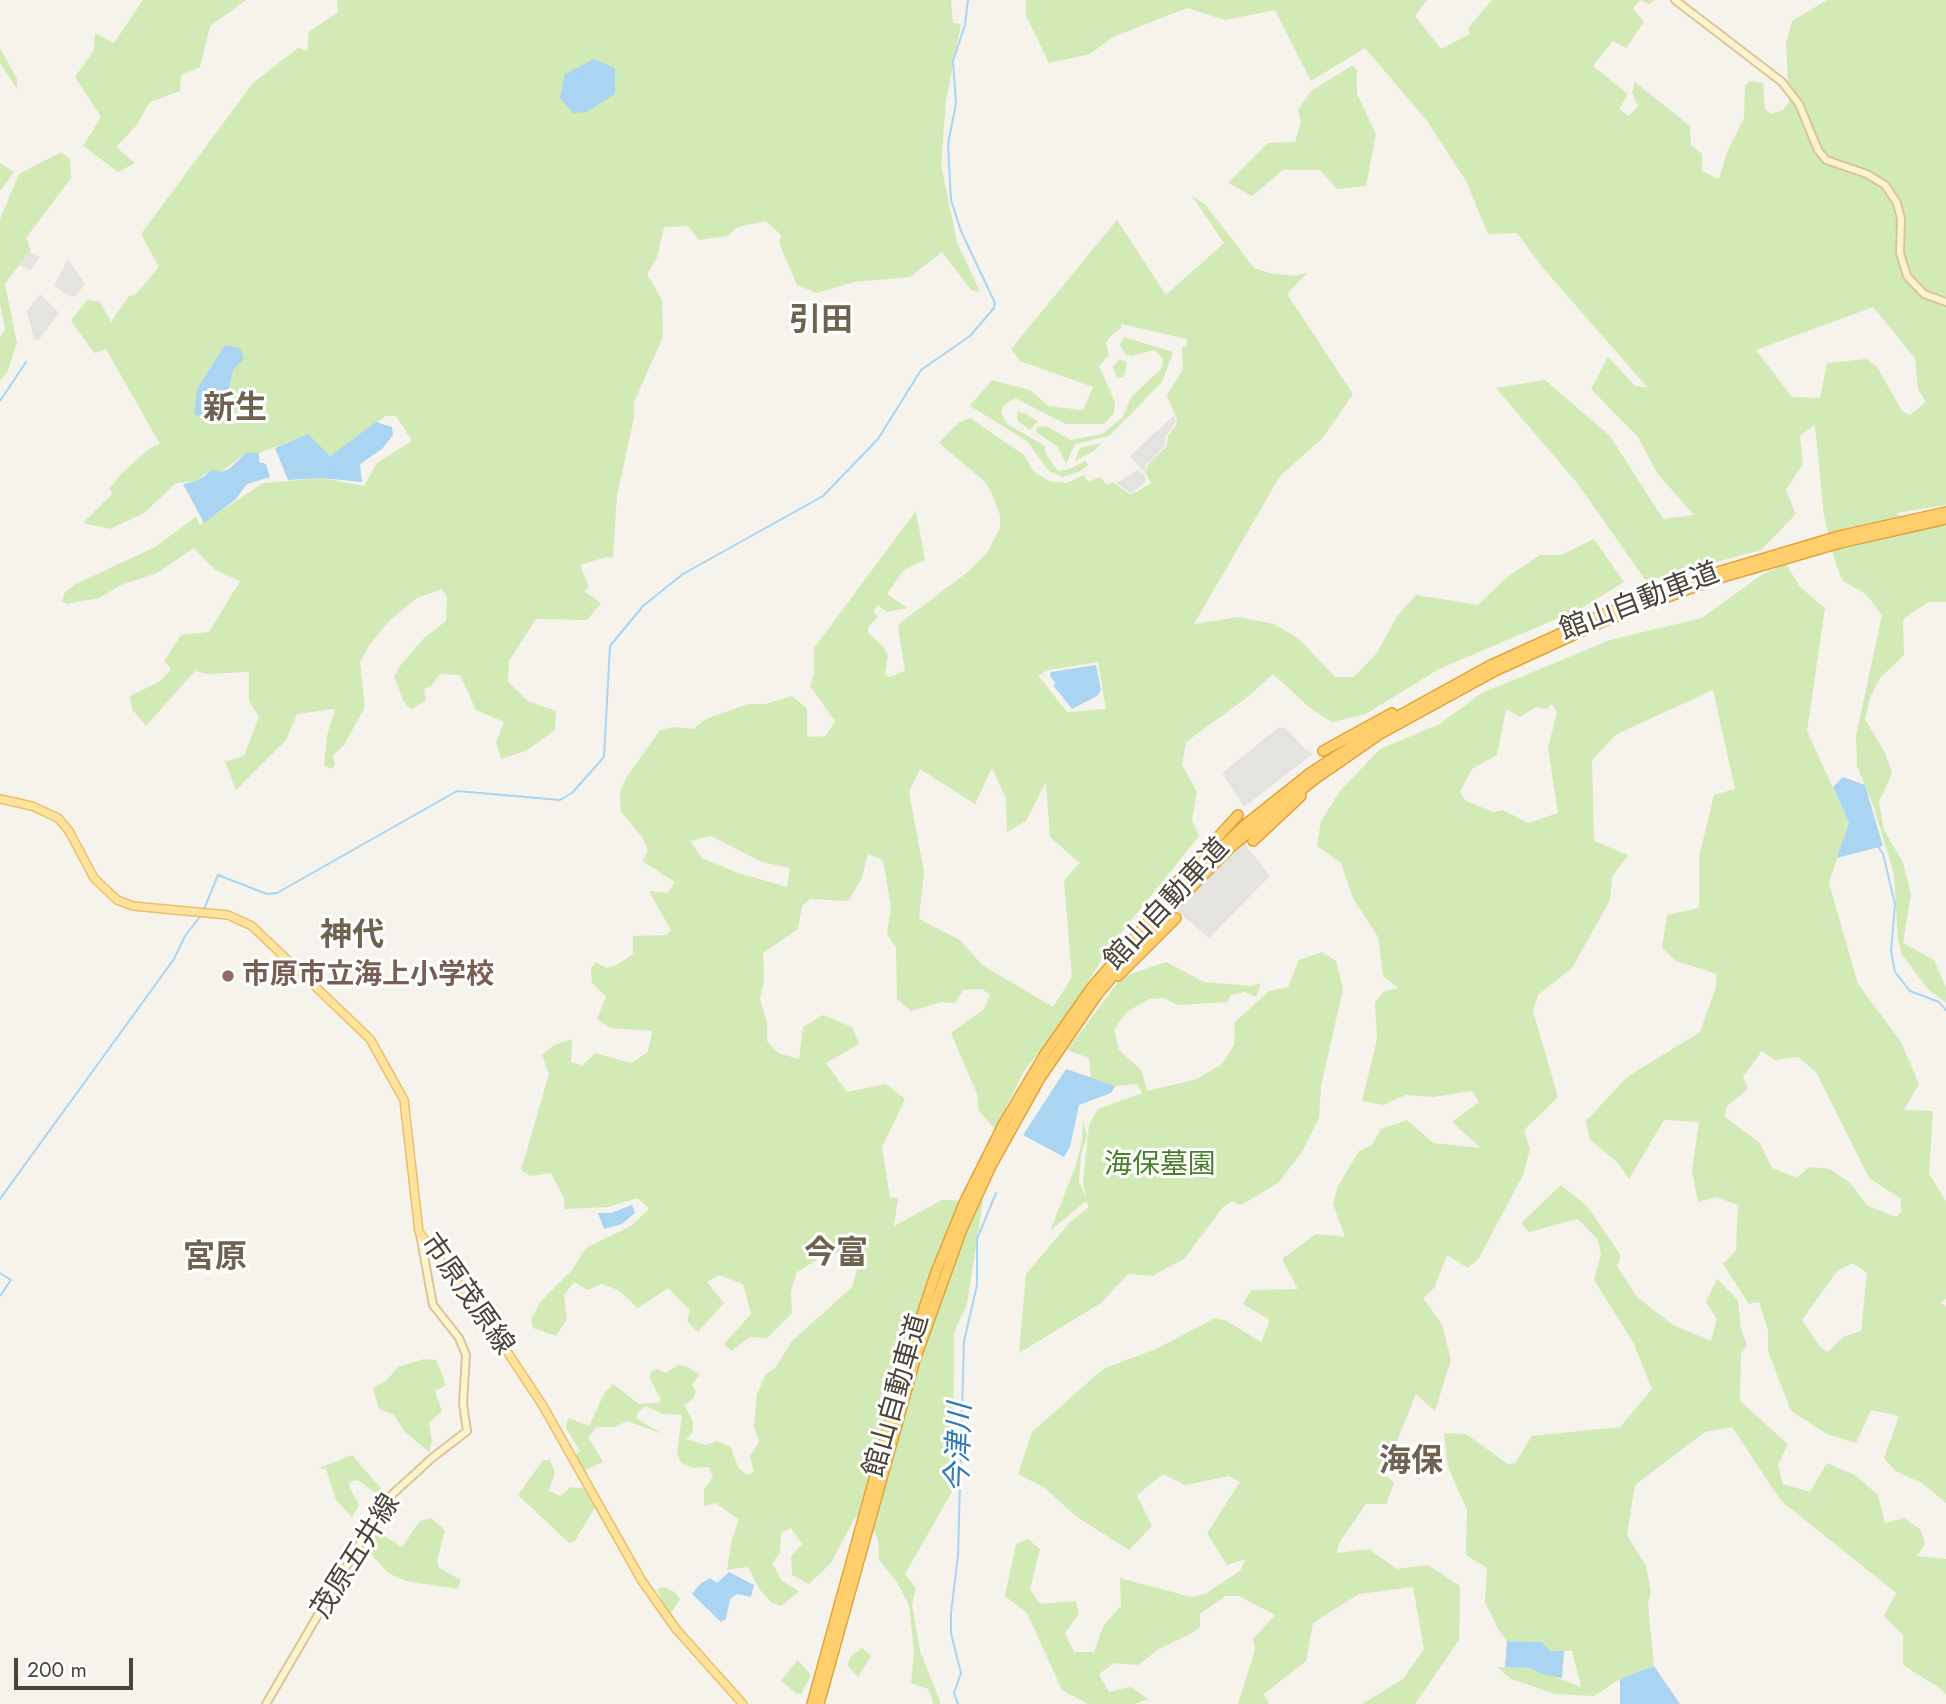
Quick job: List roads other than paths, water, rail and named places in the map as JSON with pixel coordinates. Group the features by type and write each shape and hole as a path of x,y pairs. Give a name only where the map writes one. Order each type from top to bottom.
{"highway":[{"name":"館山自動車道","path":"812,1704 906,1363 954,1227 981,1168 1028,1080 1092,987 1128,944 1210,858 1289,790 1377,728 1464,679 1589,620 1711,574 1828,538 1946,512"},
{"name":"館山自動車道","path":"819,1704 910,1378 948,1264 981,1186 1016,1119 1097,995 1164,915 1231,847 1284,802 1365,744 1495,671 1644,606 1790,556 1946,519"},
{"path":"1323,751 1464,679"},
{"path":"1253,841 1304,793 1365,744"},
{"path":"1128,944 1185,870 1238,815"},
{"path":"1097,995 1176,918"}],"main road":[{"path":"1675,0 1783,82 1799,104 1818,150 1826,160 1867,174 1885,185 1897,204 1901,219 1900,253 1907,276 1924,293 1946,302"},
{"name":"市原茂原線","path":"0,799 32,806 58,818 69,831 93,878 117,900 133,906 228,915 248,923 370,1039 404,1100 419,1232 483,1315 536,1396 642,1581 676,1629 743,1704"},
{"name":"茂原五井線","path":"266,1704 384,1502 432,1458 467,1432 463,1404 466,1355 459,1338 441,1319 433,1305 419,1232"}],"water":[{"path":"594,59 615,68 615,94 586,112 573,113 560,98 565,74"},
{"path":"225,345 240,348 244,358 233,370 227,397 212,417 194,415 197,389"},
{"path":"376,422 392,427 393,435 382,449 360,464 362,482 321,478 288,480 275,448 308,434 330,456"},
{"path":"246,453 259,453 259,462 266,464 270,477 247,484 235,500 204,523 183,484 197,481 212,470 221,472 229,469"},
{"path":"1096,665 1101,690 1097,696 1072,709 1053,685 1056,684 1050,676 1051,672"},
{"path":"1843,777 1865,785 1883,846 1837,858 1849,823 1833,787"},
{"path":"1066,1069 1115,1086 1111,1093 1079,1105 1070,1147 1064,1157 1023,1135"},
{"path":"632,1205 635,1213 622,1224 604,1229 598,1213 611,1213"},
{"path":"729,1572 754,1585 751,1597 737,1594 730,1599 726,1619 721,1622 692,1594 700,1584 710,1578 717,1583"},
{"path":"1507,1641 1542,1642 1551,1651 1564,1651 1562,1678 1541,1674 1531,1668 1505,1667"},
{"path":"1654,1666 1680,1704 1620,1704 1620,1679"}],"waterway":[{"path":"204,909 218,875 267,894 277,893 457,791 560,800 572,793 604,757 610,646 643,606 683,574 823,496 878,439 921,370 970,336 994,308 995,303 961,231 951,200 948,144 956,103 953,61 965,25 968,0"},
{"path":"0,401 26,362"},
{"path":"1878,846 1883,854 1895,904 1891,951 1895,972 1910,991 1939,1002 1946,1010"},
{"path":"0,1199 174,959 185,936 202,914"},
{"name":"今津川","path":"958,1704 954,1693 961,1673 951,1633 951,1613 958,1555 964,1341 977,1285 977,1239 996,1193"},
{"path":"0,1273 11,1280 0,1296"}],"place":[{"name":"市原市立海上小学校","path":"228,976"}],"district":[{"name":"引田","path":"821,322"},
{"name":"新生","path":"235,410"},
{"name":"神代","path":"352,937"},
{"name":"今富","path":"836,1255"},
{"name":"宮原","path":"215,1259"},
{"name":"海保","path":"1411,1463"}],"park label":[{"name":"海保墓園","path":"1160,1166"}]}
